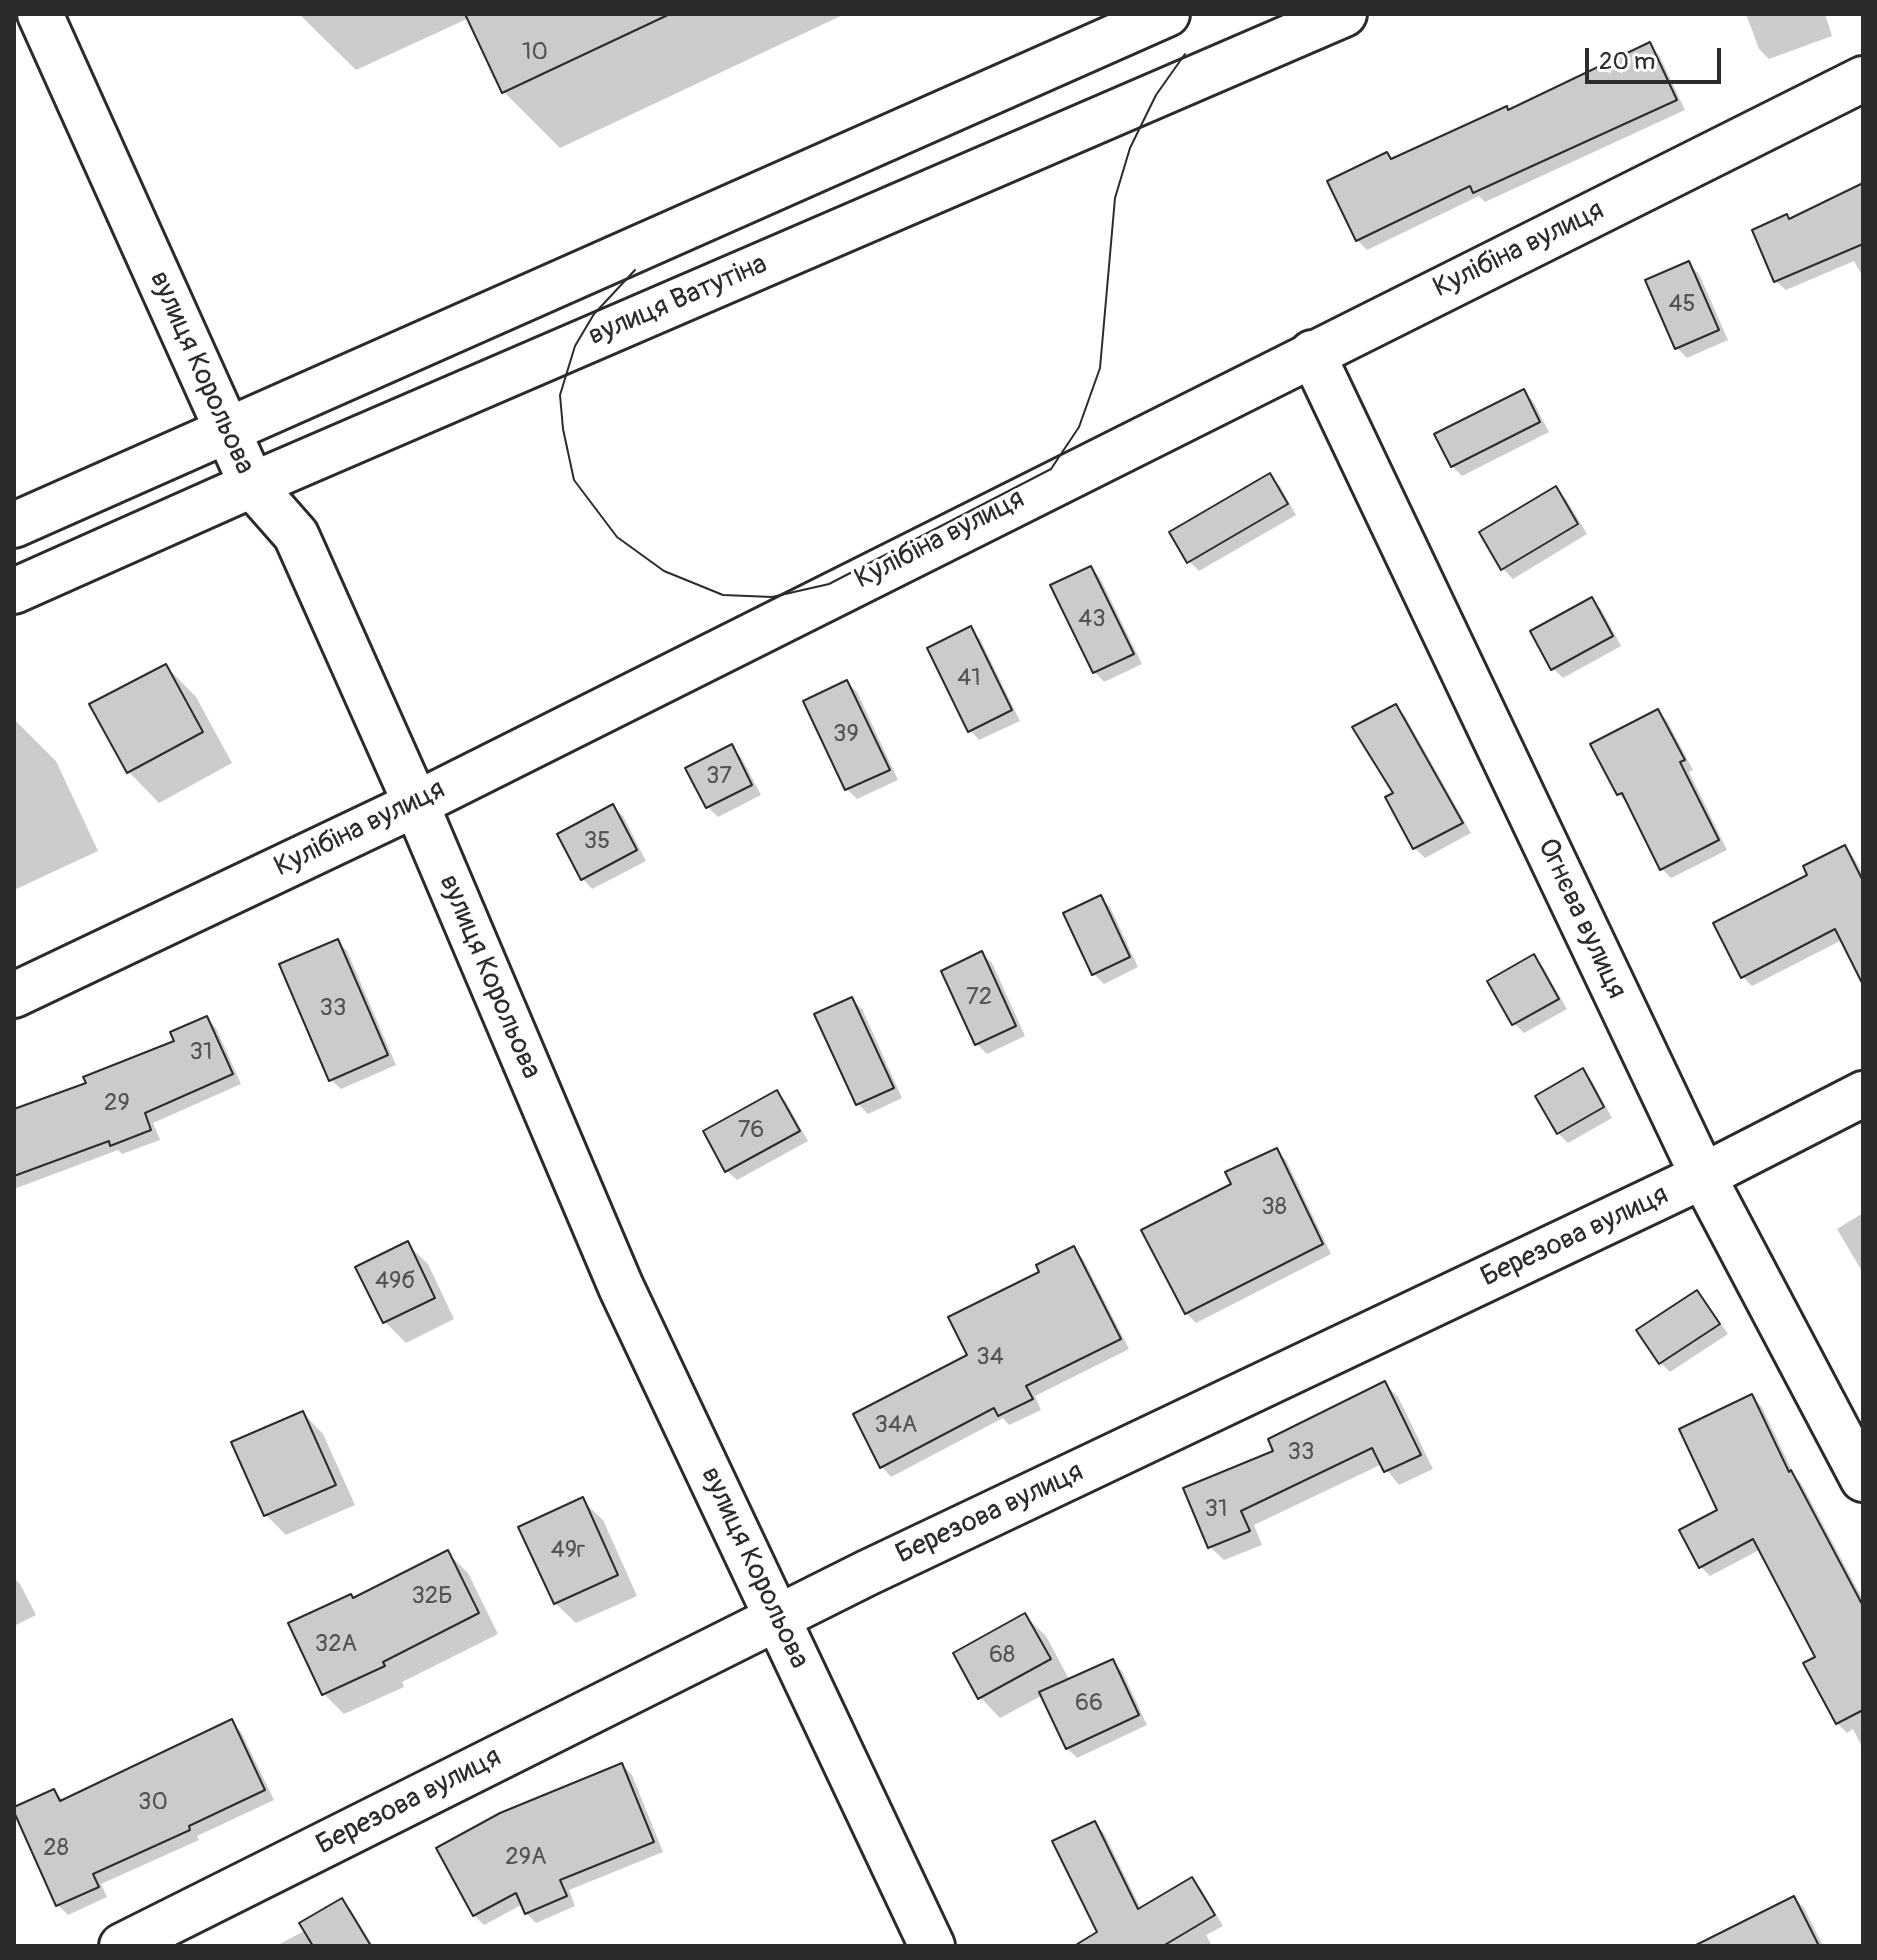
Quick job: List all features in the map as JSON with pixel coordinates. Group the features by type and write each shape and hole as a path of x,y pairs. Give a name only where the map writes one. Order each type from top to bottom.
{"street":[{"name":"вулиця Корольова","path":"40,14 252,485 296,535 416,804 621,1287 932,1946"},
{"path":"14,525 1167,14"},
{"name":"вулиця Ватутіна","path":"14,591 252,485 1344,14"},
{"name":"Кулібіна вулиця","path":"14,995 416,804 1863,79"},
{"name":"Огнєва вулиця","path":"1312,353 1703,1176 1863,1479"},
{"name":"Березова вулиця","path":"122,1946 867,1573 1703,1176 1863,1094"}],"building":[{"path":"465,14 670,14 502,93"},
{"path":"1650,42 1677,100 1473,193 1470,186 1356,241 1327,181 1387,152 1391,159 1507,106 1508,110"},
{"path":"1863,183 1863,244 1774,282 1752,230 1787,214 1789,219"},
{"path":"1689,261 1719,330 1675,349 1645,280"},
{"path":"1524,389 1540,422 1451,467 1434,434"},
{"path":"1270,473 1288,504 1187,563 1169,532"},
{"path":"1556,486 1578,524 1501,570 1479,532"},
{"path":"1091,566 1134,654 1093,673 1050,585"},
{"path":"1592,597 1613,636 1551,670 1530,631"},
{"path":"971,626 1012,710 968,732 927,648"},
{"path":"166,664 203,732 127,773 89,704"},
{"path":"847,680 890,770 845,790 803,701"},
{"path":"1396,704 1463,823 1413,849 1385,797 1393,793 1352,727"},
{"path":"1658,709 1685,760 1680,762 1719,840 1660,870 1622,793 1617,795 1590,744"},
{"path":"732,744 752,785 706,808 685,768"},
{"path":"613,804 637,850 581,880 557,834"},
{"path":"1845,845 1863,881 1863,985 1835,929 1741,978 1713,923 1807,875 1803,866"},
{"path":"1101,895 1130,957 1092,975 1063,913"},
{"path":"338,939 388,1055 329,1081 279,964"},
{"path":"982,951 1016,1026 975,1045 941,971"},
{"path":"1534,954 1559,999 1512,1025 1487,981"},
{"path":"852,997 894,1088 856,1105 814,1014"},
{"path":"207,1016 233,1074 145,1113 151,1130 110,1146 109,1141 14,1176 14,1109 86,1083 83,1077 174,1041 170,1032"},
{"path":"1583,1068 1604,1107 1557,1134 1535,1096"},
{"path":"777,1090 800,1131 725,1172 703,1131"},
{"path":"1277,1148 1323,1244 1185,1314 1141,1230 1231,1184 1225,1172"},
{"path":"408,1241 435,1298 383,1323 355,1267"},
{"path":"1074,1246 1121,1339 1026,1386 1033,1399 998,1416 994,1408 880,1468 853,1414 967,1355 948,1317 1039,1272 1036,1265"},
{"path":"1697,1290 1720,1324 1659,1364 1636,1330"},
{"path":"1385,1381 1421,1455 1384,1472 1372,1448 1241,1511 1250,1531 1208,1548 1183,1488 1273,1451 1268,1439"},
{"path":"1752,1394 1789,1472 1791,1470 1863,1606 1863,1710 1836,1724 1803,1663 1815,1657 1753,1539 1699,1568 1679,1530 1717,1510 1679,1429"},
{"path":"303,1411 336,1485 264,1516 231,1442"},
{"path":"583,1497 618,1575 554,1604 518,1527"},
{"path":"448,1550 479,1613 383,1662 385,1666 322,1695 288,1623 351,1594 353,1598"},
{"path":"1025,1613 1051,1659 978,1699 953,1653"},
{"path":"1113,1659 1139,1715 1066,1749 1039,1692"},
{"path":"232,1719 265,1790 189,1826 190,1830 93,1874 99,1887 56,1906 14,1807 54,1789 60,1801"},
{"path":"622,1763 654,1842 560,1880 567,1896 525,1914 516,1893 473,1916 436,1848 500,1813"},
{"path":"1095,1821 1138,1909 1192,1877 1215,1915 1163,1946 1074,1946 1097,1932 1052,1841"},
{"path":"1794,1896 1819,1946 1694,1946"},
{"path":"342,1898 371,1946 313,1946 299,1923"}],"tram line":[{"path":"635,270 594,314 575,346 560,395 563,429 574,480 617,537 664,571 723,595 772,597 829,584 1051,469 1079,427 1100,368 1115,198 1130,148 1156,95 1185,54"}]}
